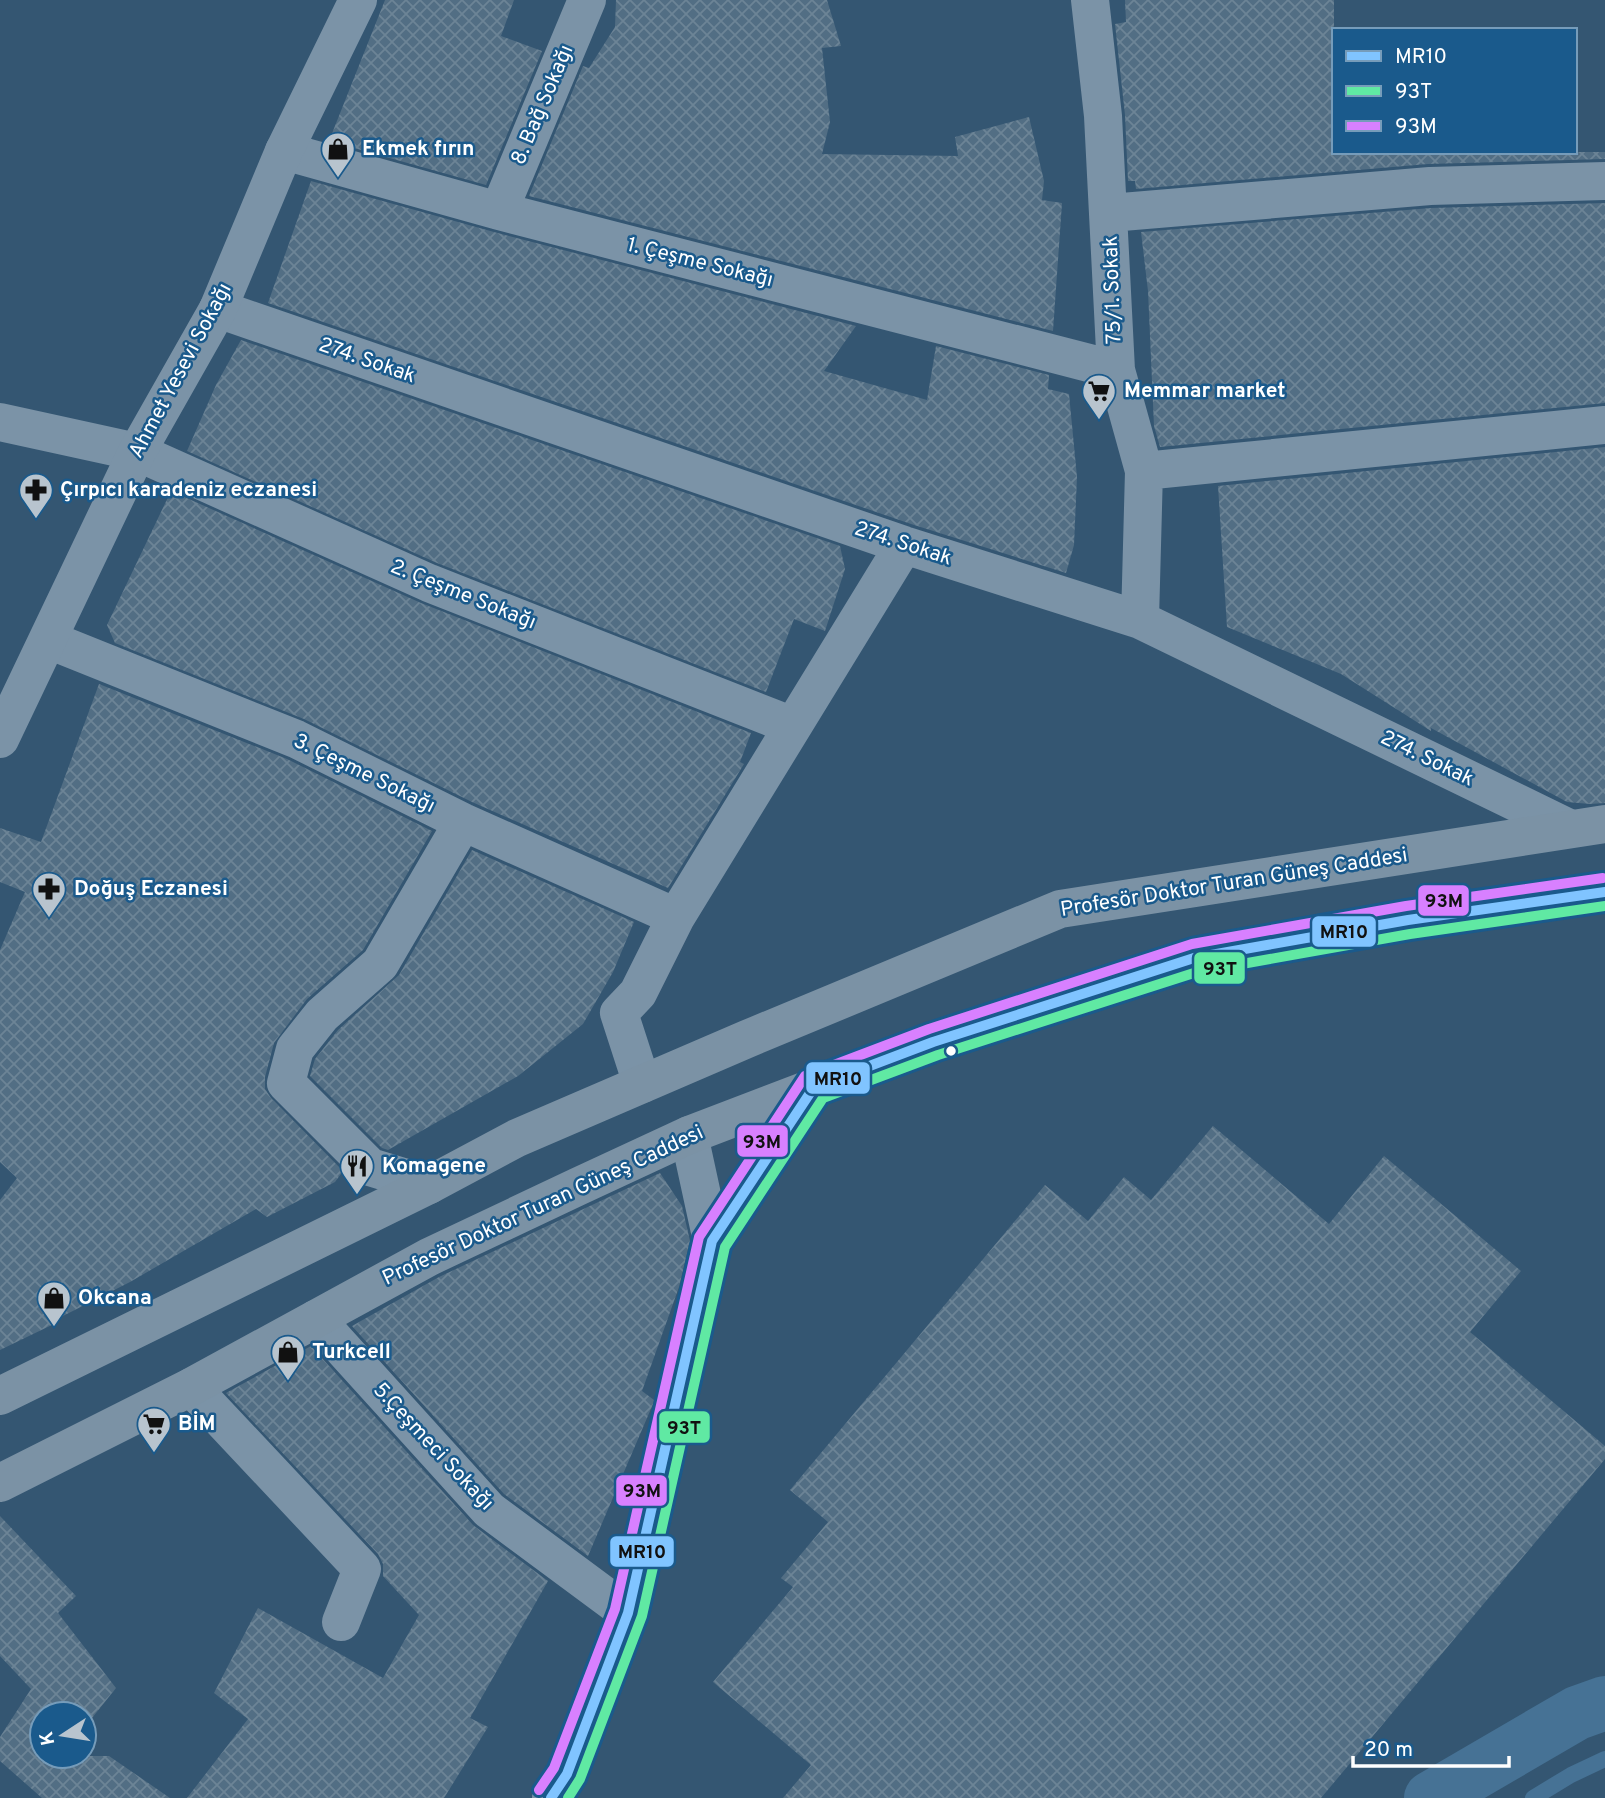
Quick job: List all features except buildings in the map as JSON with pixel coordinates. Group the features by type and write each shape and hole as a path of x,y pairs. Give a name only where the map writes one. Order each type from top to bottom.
{"main road":[{"name":"Profesör Doktor Turan Güneş Caddesi","path":"0,1396 429,1185 517,1138 1060,909 1587,826"},
{"name":"Profesör Doktor Turan Güneş Caddesi","path":"0,1483 191,1387 429,1257 689,1135 933,1042 1195,958 1408,920 1605,892"}],"street":[{"name":"Ahmet Yesevi Sokağı","path":"0,739 137,452 218,309 284,150 358,0"},
{"name":"8. Bağ Sokağı","path":"499,211 587,0"},
{"name":"75/1. Sokak","path":"1090,0 1110,213 1116,370 1144,471 1140,620"},
{"name":"1. Çeşme Sokağı","path":"284,150 499,211 1116,370"},
{"path":"1110,213 1430,186 1605,181"},
{"name":"274. Sokak","path":"218,309 904,545 1140,620 1587,826"},
{"name":"2. Çeşme Sokağı","path":"0,422 137,452 429,583 793,726"},
{"path":"1144,471 1605,425"},
{"path":"642,1084 619,1013 638,993 676,916 904,545"},
{"name":"3. Çeşme Sokağı","path":"49,640 296,739 463,822 676,916"},
{"path":"429,1185 370,1167 286,1083 295,1049 321,1015 380,964 463,822"},
{"path":"551,1798 567,1774 628,1613 712,1241 814,1087"},
{"path":"689,1135 712,1241"},
{"name":"5.Çeşmeci Sokağı","path":"316,1319 489,1510 628,1613"},
{"path":"191,1387 362,1569 341,1622"}],"waterway":[{"path":"1431,1798 1577,1713 1605,1703"},
{"path":"1533,1798 1571,1775 1605,1759"}],"transit line":[{"name":"93M","path":"539,1790 554,1768 615,1609 699,1237 805,1076 929,1029 1192,944 1406,906 1603,878"},
{"name":"MR10","path":"551,1798 567,1774 628,1613 712,1241 814,1087 933,1042 1194,958 1408,920 1605,892"},
{"name":"93T","path":"568,1798 580,1779 642,1616 725,1247 823,1098 938,1055 1197,972 1410,934 1605,906"}],"place":[{"name":"Ekmek fırın","path":"338,179"},
{"name":"Memmar market","path":"1099,421"},
{"name":"Çırpıcı karadeniz eczanesi","path":"36,520"},
{"name":"Doğuş Eczanesi","path":"49,919"},
{"name":"Komagene","path":"357,1196"},
{"name":"Okcana","path":"54,1328"},
{"name":"Turkcell","path":"288,1382"},
{"name":"BİM","path":"154,1454"}]}
